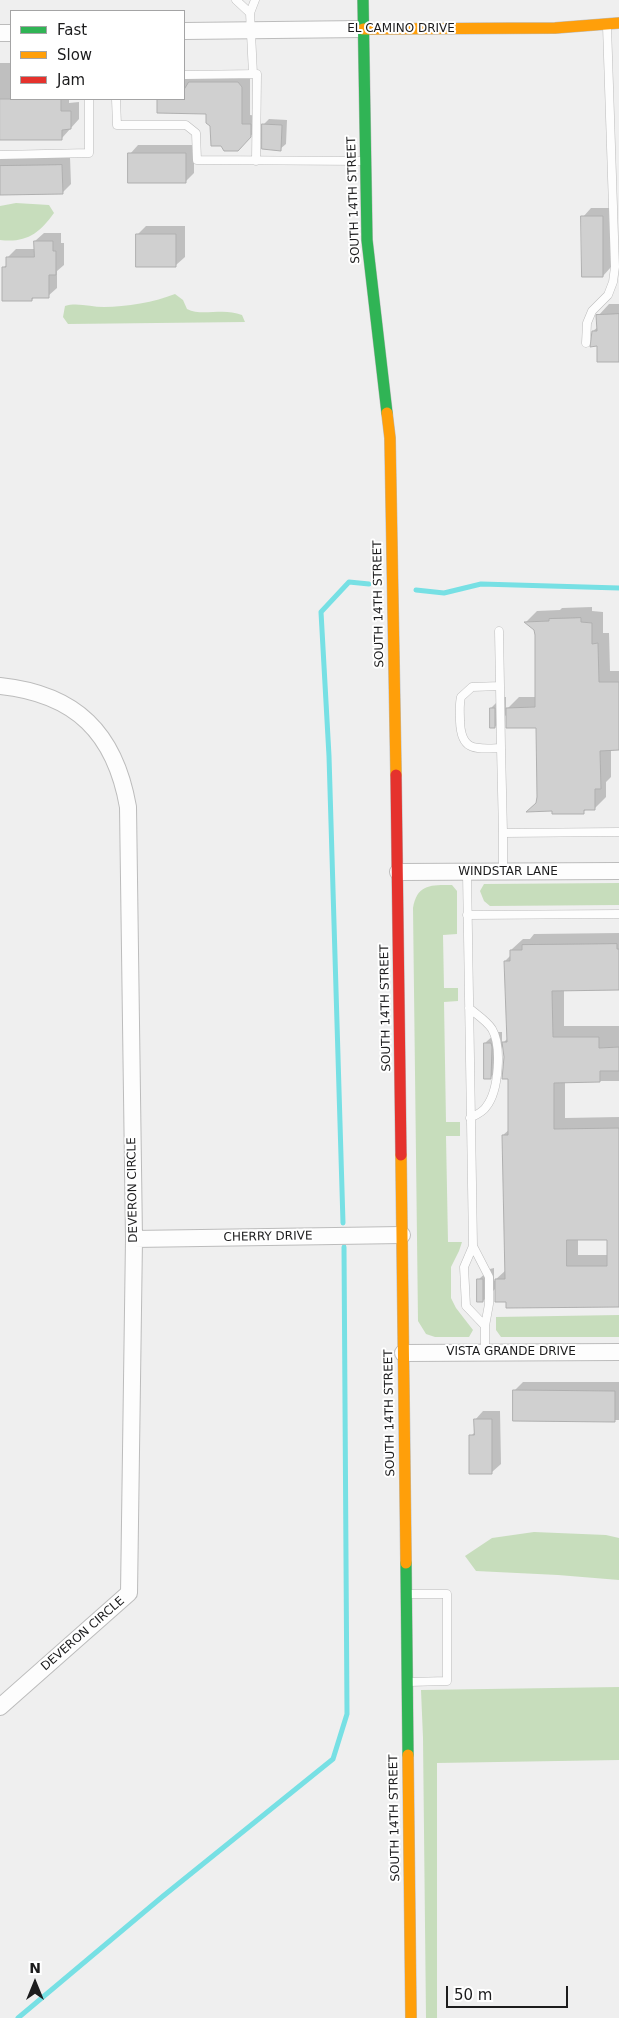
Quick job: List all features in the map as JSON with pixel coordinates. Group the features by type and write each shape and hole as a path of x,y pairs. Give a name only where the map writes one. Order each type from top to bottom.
{"main road":[{"name":"SOUTH 14TH STREET","path":"363,0 367,240 390,438 398,872 411,2018"},
{"name":"EL CAMINO DRIVE","path":"363,29 555,28 619,23"}],"street":[{"name":"EL CAMINO DRIVE","path":"185,31 363,29"},
{"name":"DEVERON CIRCLE","path":"0,686 19,688 56,700 83,717 104,739 123,782 128,817 134,1239 129,1593 0,1706"},
{"name":"WINDSTAR LANE","path":"398,872 619,871"},
{"name":"CHERRY DRIVE","path":"134,1239 402,1235"},
{"name":"VISTA GRANDE DRIVE","path":"403,1353 619,1352"}],"lane":[{"path":"236,0 250,13"},
{"path":"253,74 250,13 255,0"},
{"path":"586,343 587,323 592,312 608,296 613,282 615,267 615,153 606,24"},
{"path":"185,75 257,74 256,160"},
{"path":"0,155 89,153 89,100"},
{"path":"116,100 117,125 186,125 196,133 197,160 366,161"},
{"path":"500,632 503,873"},
{"path":"500,686 472,687 460,697 459,703 460,734 464,741 470,746 479,748 501,748"},
{"path":"503,833 619,832"},
{"path":"466,873 472,1246 464,1267 466,1306 485,1326"},
{"path":"467,915 619,914"},
{"path":"469,1008 491,1027 496,1041 494,1096 485,1109 470,1118"},
{"path":"472,1246 489,1278 485,1352"},
{"path":"406,1594 447,1594 447,1681 407,1682"}],"green space":[{"path":"16,203 49,205 54,213 43,227 25,238 9,241 0,240 0,206"},
{"path":"175,294 183,300 187,309 200,312 235,313 242,315 245,322 68,324 63,317 65,306 122,306 150,302"},
{"path":"619,883 619,905 490,906 484,901 480,891 484,884"},
{"path":"452,885 457,891 457,934 443,935 444,988 458,988 458,1001 444,1002 446,1122 460,1122 460,1136 446,1136 448,1242 462,1242 451,1267 451,1298 456,1308 473,1330 469,1337 435,1337 426,1334 418,1321 413,908 418,894 422,890 431,886"},
{"path":"619,1315 619,1337 501,1337 496,1330 496,1317"},
{"path":"534,1532 606,1535 619,1538 619,1580 476,1571 465,1556 492,1538"},
{"path":"619,1687 619,1760 437,1763 437,2018 426,2018 421,1690"}],"building":[{"path":"189,82 238,82 242,87 242,124 251,124 251,137 238,151 224,151 221,146 211,146 210,126 206,123 206,114 157,113 157,100 185,100 185,88"},
{"path":"0,99 61,100 61,111 71,111 71,129 62,130 62,140 0,140"},
{"path":"262,124 282,125 281,151 262,149"},
{"path":"128,153 186,153 186,183 128,183"},
{"path":"62,165 63,194 0,195 0,166"},
{"path":"581,216 603,216 603,277 582,277"},
{"path":"136,234 176,234 176,267 136,267"},
{"path":"34,241 53,241 53,251 56,251 56,275 49,275 49,298 32,298 32,301 2,301 2,267 6,267 6,257 34,257"},
{"path":"619,314 619,362 597,362 597,346 590,347 592,331 597,331 596,315"},
{"path":"581,618 581,622 592,623 592,644 598,643 599,682 619,682 619,750 600,751 601,789 595,789 595,810 584,810 584,814 552,814 552,811 526,812 536,803 537,797 536,728 506,728 506,708 535,707 535,635 534,630 524,622"},
{"path":"490,708 495,708 495,728 490,728"},
{"path":"617,944 617,949 619,949 619,990 552,991 553,1037 599,1037 599,1048 619,1047 619,1071 600,1071 600,1082 554,1083 554,1129 619,1128 619,1307 506,1308 506,1302 495,1302 495,1279 505,1279 502,1135 508,1135 508,1079 502,1079 504,1057 502,1042 507,1042 504,961 510,961 510,950 522,950 522,945","holes":["567,1240 607,1240 607,1266 567,1266"]},
{"path":"484,1043 491,1043 492,1047 491,1079 484,1079"},
{"path":"477,1279 483,1279 483,1302 477,1302"},
{"path":"513,1390 615,1391 615,1422 513,1421"},
{"path":"474,1419 492,1419 492,1474 469,1474 469,1435 474,1435"}],"waterway":[{"path":"343,1223 329,756 321,612 349,582 369,584"},
{"path":"416,590 444,593 481,584 619,588"},
{"path":"18,2018 162,1897 333,1759 347,1714 344,1247"}],"traffic: fast":[{"path":"363,0 367,240 387,413"},
{"path":"406,1563 408,1755"}],"traffic: slow":[{"path":"363,29 555,28 619,23"},
{"path":"387,413 390,438 396,775"},
{"path":"401,1155 406,1563"},
{"path":"408,1755 411,2018"}],"traffic: jam":[{"path":"396,775 401,1155"}]}
